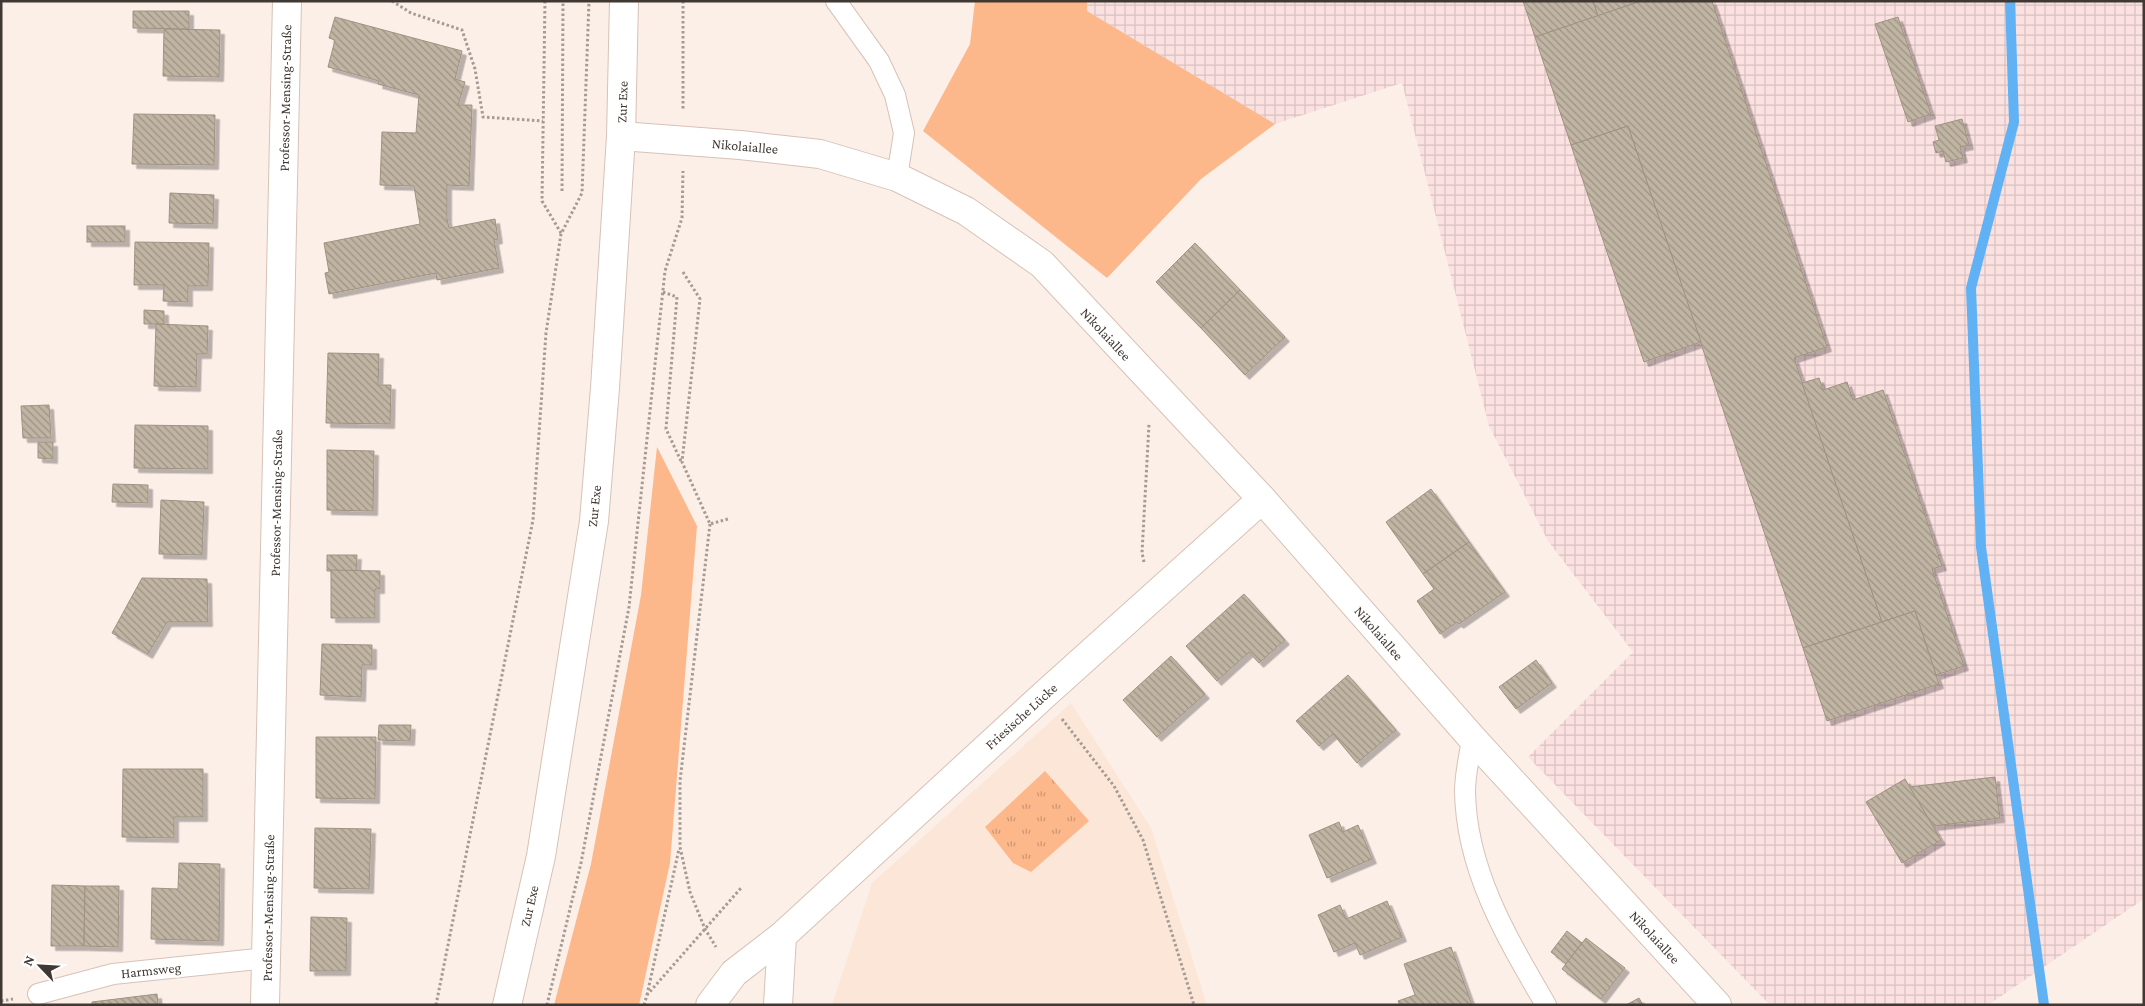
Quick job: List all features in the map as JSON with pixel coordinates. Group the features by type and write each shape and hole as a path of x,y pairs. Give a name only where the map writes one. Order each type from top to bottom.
{"street":[{"name":"Professor-Mensing-Straße","path":"265,1005 287,1"},
{"name":"Zur Exe","path":"507,1005 541,856 594,521 605,388 621,136 624,1"},
{"name":"Nikolaiallee","path":"621,136 820,154 897,177 966,211 1042,264 1262,499 1472,738 1717,1005"},
{"name":"Friesische Lücke","path":"710,1005 734,973 782,936 1044,695 1262,499"},
{"path":"778,1005 782,936"}],"lane":[{"path":"836,1 879,61 895,95 904,133 897,177"},
{"path":"1472,738 1465,789 1469,838 1482,882 1505,933 1546,1005"},
{"name":"Harmsweg","path":"38,994 113,974 267,958"}],"path":[{"path":"392,1 411,13 462,30 475,69 483,117 544,121"},
{"path":"545,1 542,200 561,234"},
{"path":"562,1 562,190"},
{"path":"436,1005 533,520 546,333 561,234 582,192 588,1"},
{"path":"546,1005 581,863 628,607 663,292 666,271 682,218 683,1"},
{"path":"682,462 700,300 683,272"},
{"path":"663,292 677,297 666,429 710,524 680,781 680,847 690,892 705,929 734,973"},
{"path":"1151,381 1142,553 1151,600"},
{"path":"710,524 728,519"},
{"path":"1044,695 1114,786 1143,840 1194,1005"},
{"path":"644,1005 680,847"},
{"path":"647,995 741,888"}],"shaded area":[{"path":"1087,1 2144,1 2144,899 1988,1005 1770,1005 1528,757 1633,652 1548,541 1489,426 1402,83 1275,124 1087,11"},
{"path":"1071,703 1151,828 1207,1005 832,1005 872,883"}],"green space":[{"path":"975,1 1087,1 1087,11 1275,124 1201,179 1107,278 923,131 970,44"},
{"path":"657,447 697,526 670,863 639,1005 554,1005 591,864 641,595"},
{"path":"1045,771 1089,821 1031,872 1013,863 985,827"}],"building":[{"path":"1523,1 1593,1 1598,16 1535,37"},
{"path":"1593,1 1641,1 1598,16"},
{"path":"1641,1 1712,1 1827,347 1794,358 1882,622 1803,648 1628,126 1571,145 1535,37"},
{"path":"133,11 189,11 189,29 133,28"},
{"path":"335,17 462,51 455,79 465,82 458,105 472,105 469,186 447,185 447,219 449,228 495,219 498,239 494,240 499,268 437,280 436,273 329,294 325,273 329,272 324,243 420,224 414,186 380,185 382,132 416,133 419,95 378,84 379,81 328,67 335,40 329,38"},
{"path":"1898,17 1931,114 1908,122 1875,24"},
{"path":"164,29 220,30 219,77 163,76"},
{"path":"134,114 215,115 214,165 132,164"},
{"path":"1962,119 1969,145 1960,147 1963,158 1946,162 1943,151 1936,153 1933,142 1939,140 1935,126"},
{"path":"1628,126 1701,342 1644,362 1571,145"},
{"path":"170,193 214,195 213,224 169,223"},
{"path":"87,226 125,226 125,242 87,242"},
{"path":"135,242 209,243 208,286 188,286 188,302 163,301 164,285 134,285"},
{"path":"1195,243 1240,290 1201,328 1156,282"},
{"path":"1240,290 1285,337 1245,375 1201,328"},
{"path":"144,310 164,311 164,324 144,324"},
{"path":"156,324 208,326 207,354 197,354 196,387 154,386"},
{"path":"328,353 379,354 378,385 391,385 390,424 326,423"},
{"path":"1819,378 1823,390 1847,382 1853,400 1883,390 1942,566 1932,569 1964,666 1936,675 1915,611 1882,622 1802,383"},
{"path":"49,405 51,438 23,438 21,406"},
{"path":"135,425 208,426 208,469 134,468"},
{"path":"38,442 53,442 53,459 38,458"},
{"path":"327,450 374,451 373,511 327,510"},
{"path":"113,484 148,485 148,503 112,502"},
{"path":"1431,489 1469,542 1423,574 1386,522"},
{"path":"161,500 204,502 202,555 159,554"},
{"path":"1469,542 1505,592 1459,624 1457,622 1440,634 1417,601 1434,589 1423,574"},
{"path":"327,555 357,555 356,571 327,571"},
{"path":"331,570 380,571 380,589 375,589 375,618 331,618"},
{"path":"142,578 207,579 208,622 167,622 148,654 112,633"},
{"path":"1244,594 1285,640 1259,663 1249,652 1217,681 1186,646"},
{"path":"1915,611 1939,684 1827,721 1803,648"},
{"path":"322,644 372,645 372,665 362,665 361,697 320,695"},
{"path":"1171,656 1205,694 1157,737 1123,700"},
{"path":"1536,660 1552,683 1516,709 1499,687"},
{"path":"1348,675 1396,730 1357,763 1333,734 1319,746 1296,721"},
{"path":"379,725 411,725 410,741 378,740"},
{"path":"316,737 376,737 375,799 316,798"},
{"path":"123,769 203,769 203,817 174,817 174,838 122,837"},
{"path":"1995,777 2000,818 1933,826 1909,787"},
{"path":"1905,779 1941,840 1902,863 1866,802"},
{"path":"1339,822 1343,832 1358,825 1372,859 1327,878 1309,835"},
{"path":"315,828 371,829 369,889 314,888"},
{"path":"179,863 220,864 219,941 151,939 152,888 178,889"},
{"path":"52,885 85,886 84,946 51,946"},
{"path":"85,886 119,886 118,947 84,946"},
{"path":"1387,901 1402,937 1360,955 1355,943 1334,952 1318,915 1340,905 1346,919"},
{"path":"311,917 347,918 346,971 310,971"},
{"path":"1567,931 1582,943 1566,964 1551,952"},
{"path":"1586,938 1625,968 1601,999 1562,969"},
{"path":"1451,947 1472,1005 1400,1005 1398,1001 1415,995 1404,964"},
{"path":"157,994 158,1005 92,1005 92,1002"},
{"path":"1639,998 1643,1005 1626,1005"}],"waterway":[{"path":"2010,1 2014,122 1971,288 1981,547 2044,1005"}]}
